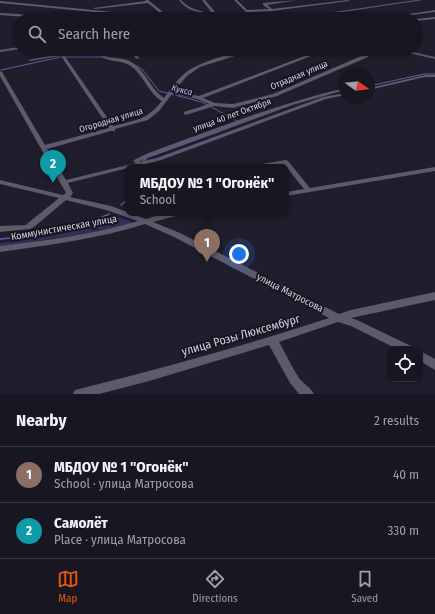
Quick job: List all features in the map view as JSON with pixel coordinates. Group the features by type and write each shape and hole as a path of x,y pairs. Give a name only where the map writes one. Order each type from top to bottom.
{"street":[{"path":"180,0 184,6 204,12"},
{"path":"203,0 213,12"},
{"path":"235,0 246,10 272,10 348,1"},
{"path":"272,10 264,4 297,0"},
{"path":"338,12 422,0"},
{"path":"7,8 36,1"},
{"path":"77,9 147,1 161,12"},
{"path":"0,2 107,12"},
{"path":"423,12 435,11"},
{"path":"0,14 12,13"},
{"path":"423,19 435,18"},
{"path":"0,51 12,49"},
{"path":"423,55 435,58"},
{"path":"30,60 56,56"},
{"path":"63,56 113,130"},
{"path":"102,56 105,58 121,60 134,66 150,84 156,95 165,101"},
{"name":"Огородная улица","path":"43,148 113,130 146,119 158,111 185,74 195,68 233,56"},
{"path":"199,98 309,56"},
{"name":"Отрадная улица","path":"211,105 233,106 275,95 364,56"},
{"path":"0,72 70,193 65,198"},
{"path":"375,83 421,73 435,75"},
{"path":"375,88 435,75"},
{"name":"улица 40 лет Октября","path":"132,164 148,155 287,105 320,94 339,90"},
{"path":"170,93 199,98 211,105"},
{"name":"улица 40 лет Октября","path":"136,164 159,159 325,98 339,95"},
{"path":"186,113 211,105"},
{"path":"274,164 286,162 288,164"},
{"path":"289,166 308,190"},
{"name":"улица 40 лет Октября","path":"64,182 125,167"},
{"path":"289,193 435,169"},
{"name":"улица Матросова","path":"0,182 111,209 125,214"},
{"name":"Коммунистическая улица","path":"0,229 31,225 65,198"},
{"name":"улица Матросова","path":"131,216 177,235 340,319 354,323 401,346"},
{"name":"Коммунистическая улица","path":"0,249 111,232 165,216"},
{"name":"улица Розы Люксембург","path":"78,394 149,376 340,319 351,314 435,296"},
{"path":"270,340 274,343 298,384 305,393 308,394"},
{"path":"423,358 435,365"}],"shaded area":[{"path":"115,216 132,222 130,225 100,232 97,227 99,226 97,222"},
{"path":"93,226 94,228 96,227 98,232 0,246 0,243 48,237"}],"waterway":[{"name":"Кукса","path":"1,70 61,57"},
{"name":"Кукса","path":"65,57 102,57"},
{"name":"Кукса","path":"128,61 142,69 159,91 202,102 237,121"},
{"name":"Кукса","path":"375,85 424,74 435,74"},
{"name":"Кукса","path":"215,133 291,105"},
{"name":"Кукса","path":"143,164 143,161 148,157 217,132"},
{"name":"Кукса","path":"121,205 125,202"},
{"name":"Кукса","path":"0,239 70,229 109,214"}],"place":[{"name":"Самолёт","path":"53,183"},
{"name":"МБДОУ № 1 \"Огонёк\"","path":"207,262"}]}
